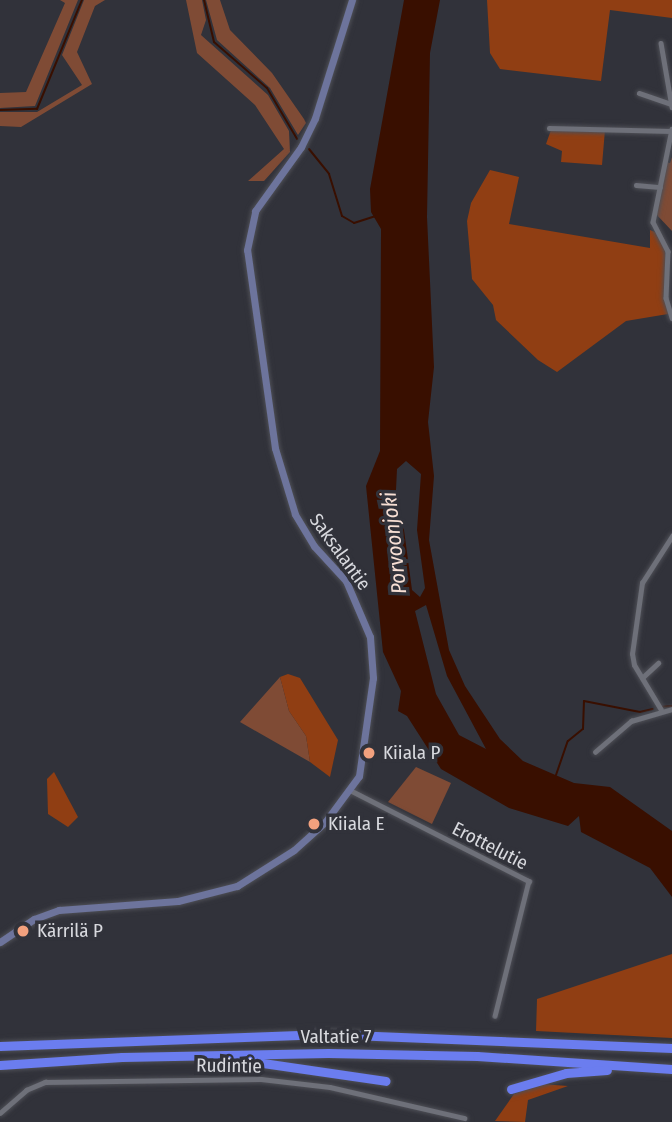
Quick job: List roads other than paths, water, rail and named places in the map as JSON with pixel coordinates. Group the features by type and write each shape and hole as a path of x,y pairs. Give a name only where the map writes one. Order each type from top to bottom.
{"highway":[{"name":"Valtatie 7","path":"0,1046 326,1034 672,1048"},
{"name":"Valtatie 7","path":"0,1065 160,1057 477,1056 670,1069"},
{"path":"160,1057 295,1064 386,1082"},
{"path":"511,1089 583,1070 670,1069"}],"street":[{"name":"Saksalantie","path":"0,942 34,919 59,910 178,901 237,886 294,850 352,791 363,763 373,678 370,637 345,581 314,546 295,514 275,448 247,250 255,211 301,147 315,118 352,0"},
{"path":"639,93 672,105 662,43"},
{"path":"549,128 672,130 653,222 668,251 666,299 672,318"},
{"path":"636,185 660,187"},
{"path":"662,710 642,678 632,654 640,591 672,536"},
{"path":"642,678 658,663"},
{"path":"595,752 631,720 672,709"},
{"name":"Erottelutie","path":"352,791 529,881 495,1016"},
{"name":"Rudintie","path":"0,1113 26,1090 45,1082 261,1079 330,1087 464,1118"}],"water":[{"name":"Porvoonjoki","path":"404,0 440,0 430,53 427,217 434,367 428,422 434,476 429,540 449,650 465,686 500,739 523,761 574,783 610,787 672,831 672,897 650,868 581,832 579,816 568,826 509,808 441,769 407,716 398,711 401,691 383,652 366,486 380,451 381,229 371,212 370,189","holes":["406,461 421,474 417,530 425,588 420,597 412,590 404,530 395,511 397,469","426,605 447,676 486,749 459,735 436,694 415,611"]}],"waterway":[{"path":"0,110 37,109 82,0"},
{"path":"204,0 214,42 267,88 297,139"},
{"path":"309,149 329,174 342,216 354,223 375,216"},
{"path":"556,775 568,741 583,729 584,701 640,712 653,709"},
{"path":"660,707 672,706"}],"place":[{"name":"Kiiala P","path":"369,753"},
{"name":"Kiiala E","path":"314,824"},
{"name":"Kärrilä P","path":"23,931"}]}
